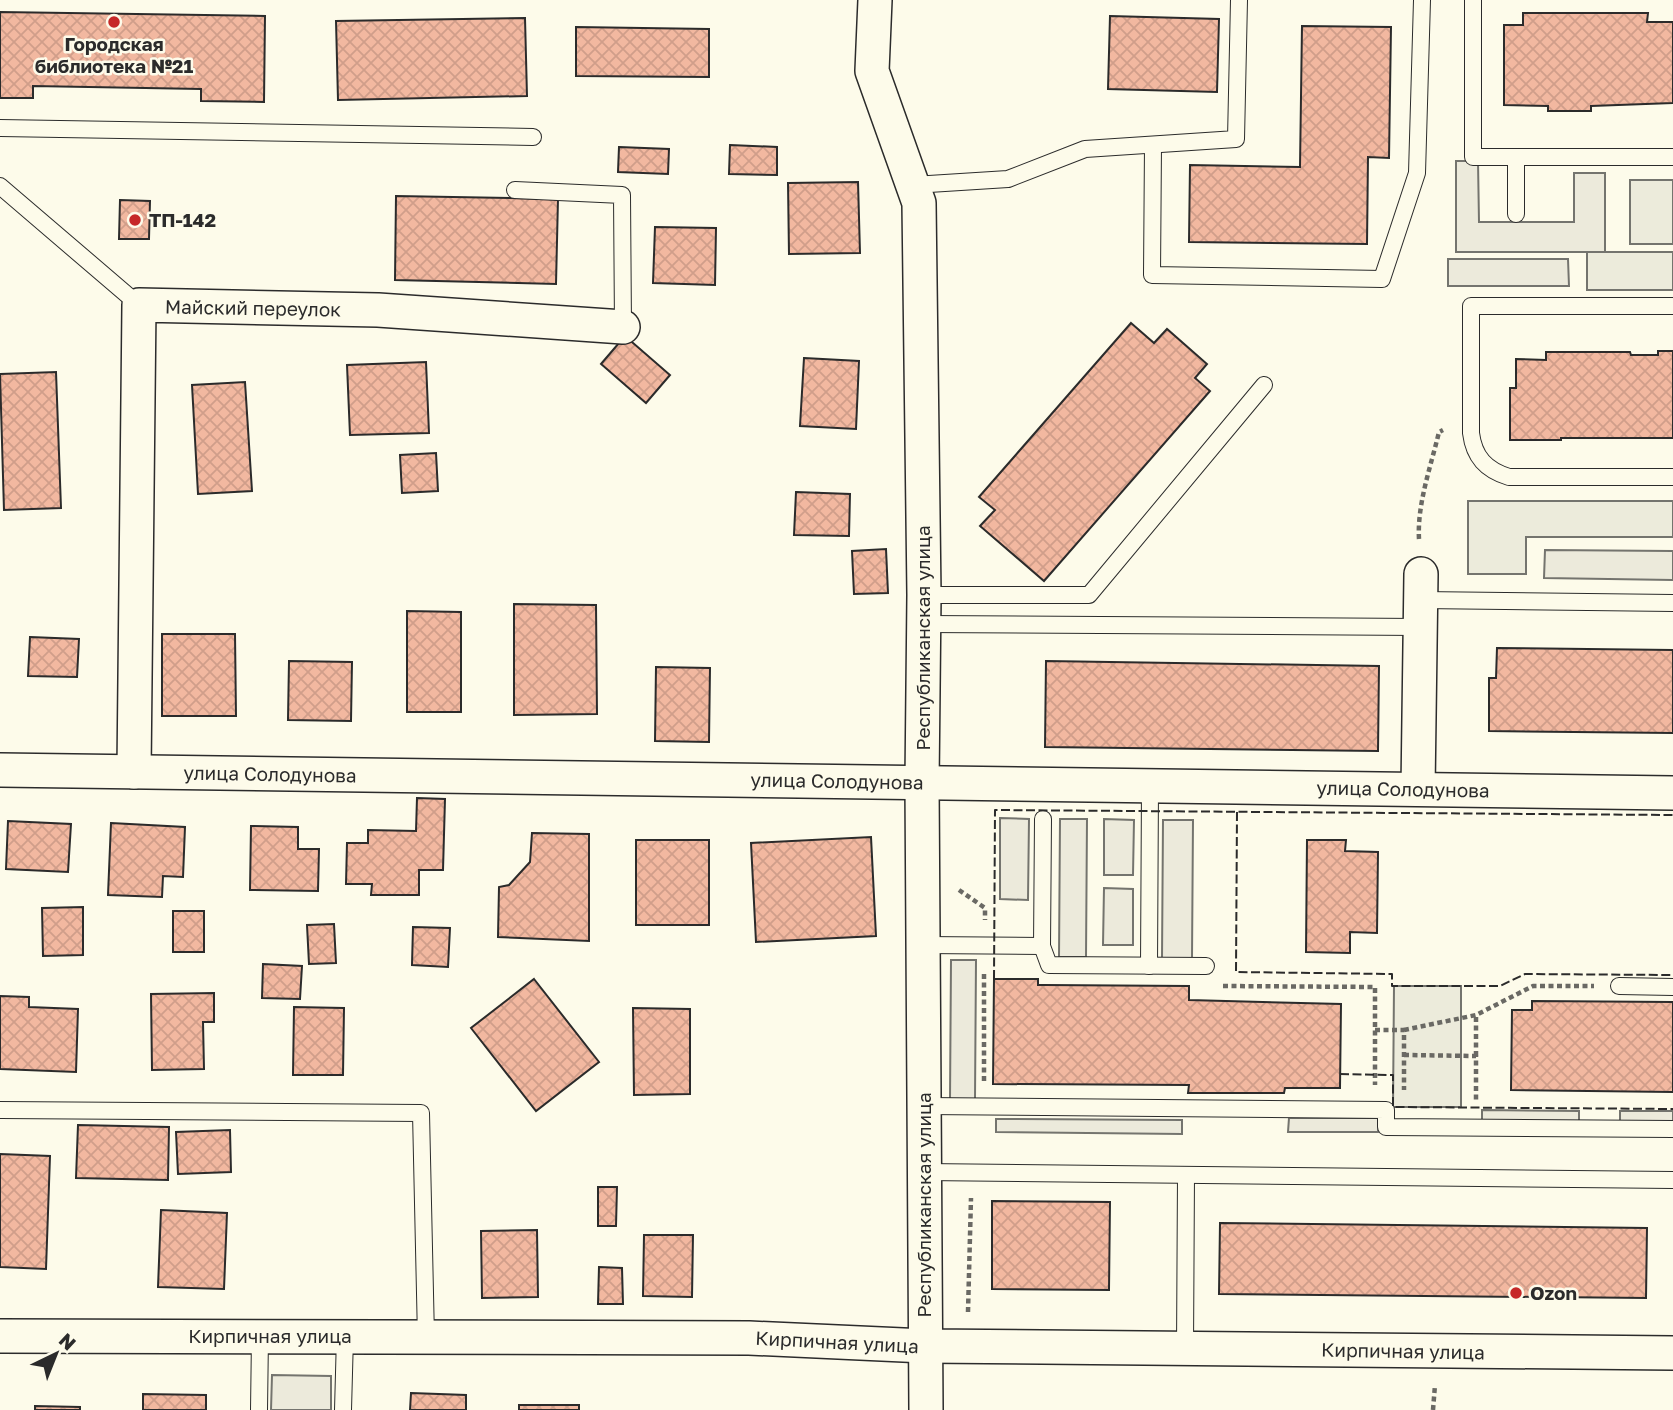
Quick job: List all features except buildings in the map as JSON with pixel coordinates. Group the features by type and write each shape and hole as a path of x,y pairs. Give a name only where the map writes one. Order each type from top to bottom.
{"street":[{"name":"Республиканская улица","path":"875,0 872,71 919,203 924,609 922,783 926,1410"},
{"name":"Майский переулок","path":"134,772 139,305 378,310 623,327"},
{"path":"1418,789 1421,601"},
{"name":"улица Солодунова","path":"0,770 1673,793"},
{"name":"Кирпичная улица","path":"0,1336 749,1338 925,1346 1673,1353"}],"lane":[{"path":"913,185 1008,179 1085,149 1236,139 1239,0"},
{"path":"1153,145 1153,275 1382,279 1417,173 1422,0"},
{"path":"1473,0 1473,157 1673,157"},
{"path":"0,128 533,137"},
{"path":"1516,157 1516,214"},
{"path":"0,186 139,305"},
{"path":"515,190 622,195 623,327"},
{"path":"1673,306 1471,306 1472,445 1485,466 1495,473 1509,477 1673,477"},
{"path":"924,609 1088,595 1264,385"},
{"path":"924,609 1421,601 1673,603"},
{"path":"1149,966 1150,786"},
{"path":"1043,819 1042,946 1049,965 1206,966"},
{"path":"923,945 1042,946"},
{"path":"1619,986 1673,987"},
{"path":"924,1106 1386,1110 1386,1127 1673,1129"},
{"path":"0,1110 421,1113 426,1338"},
{"path":"924,1172 1673,1180"},
{"path":"1185,1349 1186,1175"},
{"path":"259,1410 260,1336"},
{"path":"343,1410 345,1336"}],"path":[{"path":"1421,601 1418,524 1439,432 1471,412"},
{"path":"955,887 985,908 984,1107"},
{"path":"1206,966 1207,986 1376,987 1375,1110"},
{"path":"1375,1030 1404,1030 1476,1015 1533,986 1619,986"},
{"path":"1476,1015 1476,1102"},
{"path":"1404,1030 1404,1101"},
{"path":"1404,1055 1476,1056"},
{"path":"1464,1102 1489,1102"},
{"path":"968,1317 971,1195 983,1173"}],"shaded area":[{"path":"1456,161 1478,161 1479,222 1574,222 1574,173 1605,173 1605,252 1456,252"},
{"path":"1630,180 1673,180 1673,244 1630,244"},
{"path":"1587,252 1673,252 1673,290 1587,290"},
{"path":"1448,259 1568,259 1569,286 1448,286"},
{"path":"1468,501 1673,501 1673,537 1526,537 1526,574 1468,574"},
{"path":"1545,550 1673,551 1673,580 1544,578"},
{"path":"1000,818 1029,819 1028,900 1000,899"},
{"path":"1060,819 1087,819 1086,957 1059,957"},
{"path":"1104,819 1134,820 1133,875 1104,875"},
{"path":"1163,820 1193,820 1192,958 1162,958"},
{"path":"1104,888 1133,889 1133,945 1103,945"},
{"path":"951,960 976,960 975,1099 950,1099"},
{"path":"1394,986 1461,986 1461,1107 1393,1107"},
{"path":"1482,1110 1579,1111 1579,1122 1482,1122"},
{"path":"1620,1111 1673,1111 1673,1123 1620,1122"},
{"path":"1289,1118 1379,1118 1378,1132 1288,1132"},
{"path":"996,1119 1182,1120 1182,1134 996,1132"},
{"path":"272,1375 331,1376 331,1410 271,1410"}],"fence":[{"path":"994,979 995,810 1673,815"},
{"path":"1237,812 1236,972 1392,974 1392,986 1500,986 1525,974 1673,975"},
{"path":"1340,1074 1393,1075 1393,1107 1673,1109"}],"place":[{"name":"Городская библиотека №21","path":"114,22"},
{"name":"ТП-142","path":"135,220"},
{"name":"Ozon","path":"1516,1293"}]}
